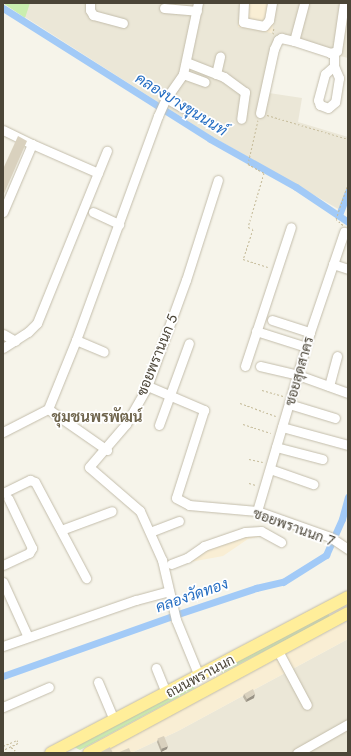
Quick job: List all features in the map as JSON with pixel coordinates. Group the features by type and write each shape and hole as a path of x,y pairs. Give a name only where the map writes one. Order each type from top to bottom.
{"main road":[{"name":"ถนนพรานนก","path":"51,753 348,598"},
{"path":"326,609 345,615 345,605 348,598"},
{"name":"ถนนพรานนก","path":"89,753 345,615"}],"street":[{"path":"90,3 90,10 93,15 123,23"},
{"path":"244,3 243,22 264,26 269,20 272,3"},
{"path":"294,41 304,3"},
{"path":"334,66 334,53 339,47 344,3"},
{"path":"4,430 48,409 76,340 158,116 165,99 183,74 197,7 164,8"},
{"path":"260,113 274,49 280,39 294,41 334,53"},
{"path":"216,74 220,56"},
{"path":"186,62 216,74 245,92 241,119"},
{"path":"183,74 205,82"},
{"path":"165,99 182,108"},
{"path":"6,133 98,173"},
{"path":"3,212 32,144"},
{"path":"3,348 15,341 37,324 107,151"},
{"name":"ซอยพรานนก 5","path":"199,676 176,620 162,560 140,511 90,469 91,464 107,450 126,424 147,387 186,280 218,180"},
{"path":"93,212 119,224"},
{"path":"245,366 291,227"},
{"name":"ซอยสุดสาคร","path":"258,511 310,332 344,232"},
{"path":"333,264 348,269"},
{"path":"272,320 310,332"},
{"path":"256,331 306,347"},
{"path":"3,334 15,341"},
{"path":"76,340 104,352"},
{"path":"159,425 189,343"},
{"path":"329,386 337,356"},
{"path":"260,366 298,375 348,392"},
{"name":"ซอยพรานนก 7","path":"150,388 203,408 204,411 176,498 189,505 258,511 330,537 348,549"},
{"path":"290,401 335,418"},
{"path":"48,409 107,450"},
{"path":"283,423 348,445"},
{"path":"276,447 322,459"},
{"path":"272,464 313,484"},
{"path":"3,565 29,553 32,548 6,496 33,479 86,578"},
{"path":"61,530 112,511"},
{"path":"261,531 267,514"},
{"path":"150,532 179,521"},
{"path":"171,564 224,538 261,531 281,542"},
{"path":"3,582 28,638"},
{"path":"3,646 136,600 169,592"},
{"path":"278,650 307,705"},
{"path":"156,668 166,693"},
{"path":"98,682 114,720"},
{"path":"3,707 49,687"},
{"path":"297,753 348,724"}],"path":[{"path":"277,269 243,259 253,229 248,227 264,173 248,164 260,113 348,139"},
{"path":"336,219 348,185"},
{"path":"262,390 290,401"},
{"path":"240,403 283,423"},
{"path":"242,424 279,436"},
{"path":"249,459 272,464"},
{"path":"3,746 17,740 18,743 3,750"},
{"path":"10,746 18,753"}],"shaded area":[{"path":"3,3 241,3 271,33 277,3 348,3 348,58 281,41 277,44 269,93 302,98 298,122 348,137 348,188 340,210 208,134"},
{"path":"241,3 277,3 272,33 238,27"},
{"path":"267,528 271,534 248,539 223,556 190,562 195,549 245,532"},
{"path":"348,621 348,639 178,731 131,753 101,753"},
{"path":"348,639 348,753 131,753 178,731"}],"green space":[{"path":"3,3 30,3 25,18"},
{"path":"328,613 330,617 222,673 221,671"},
{"path":"191,685 195,688 80,750 74,747"}],"building":[{"path":"18,136 27,141 3,196 3,169"},
{"path":"253,689 255,694 247,699 244,694"},
{"path":"164,736 168,746 162,749 158,739"},
{"path":"110,747 113,753 99,753"},
{"path":"129,748 131,753 117,753"}],"waterway":[{"name":"คลองบางขุนนนท์","path":"3,8 210,139 296,187 348,222"},
{"name":"คลองวัดทอง","path":"339,215 348,192"},
{"name":"คลองวัดทอง","path":"3,676 172,616 256,588 283,582 326,555 342,519 348,497"}],"district":[{"name":"ชุมชนพรพัฒน์","path":"97,418"}]}
